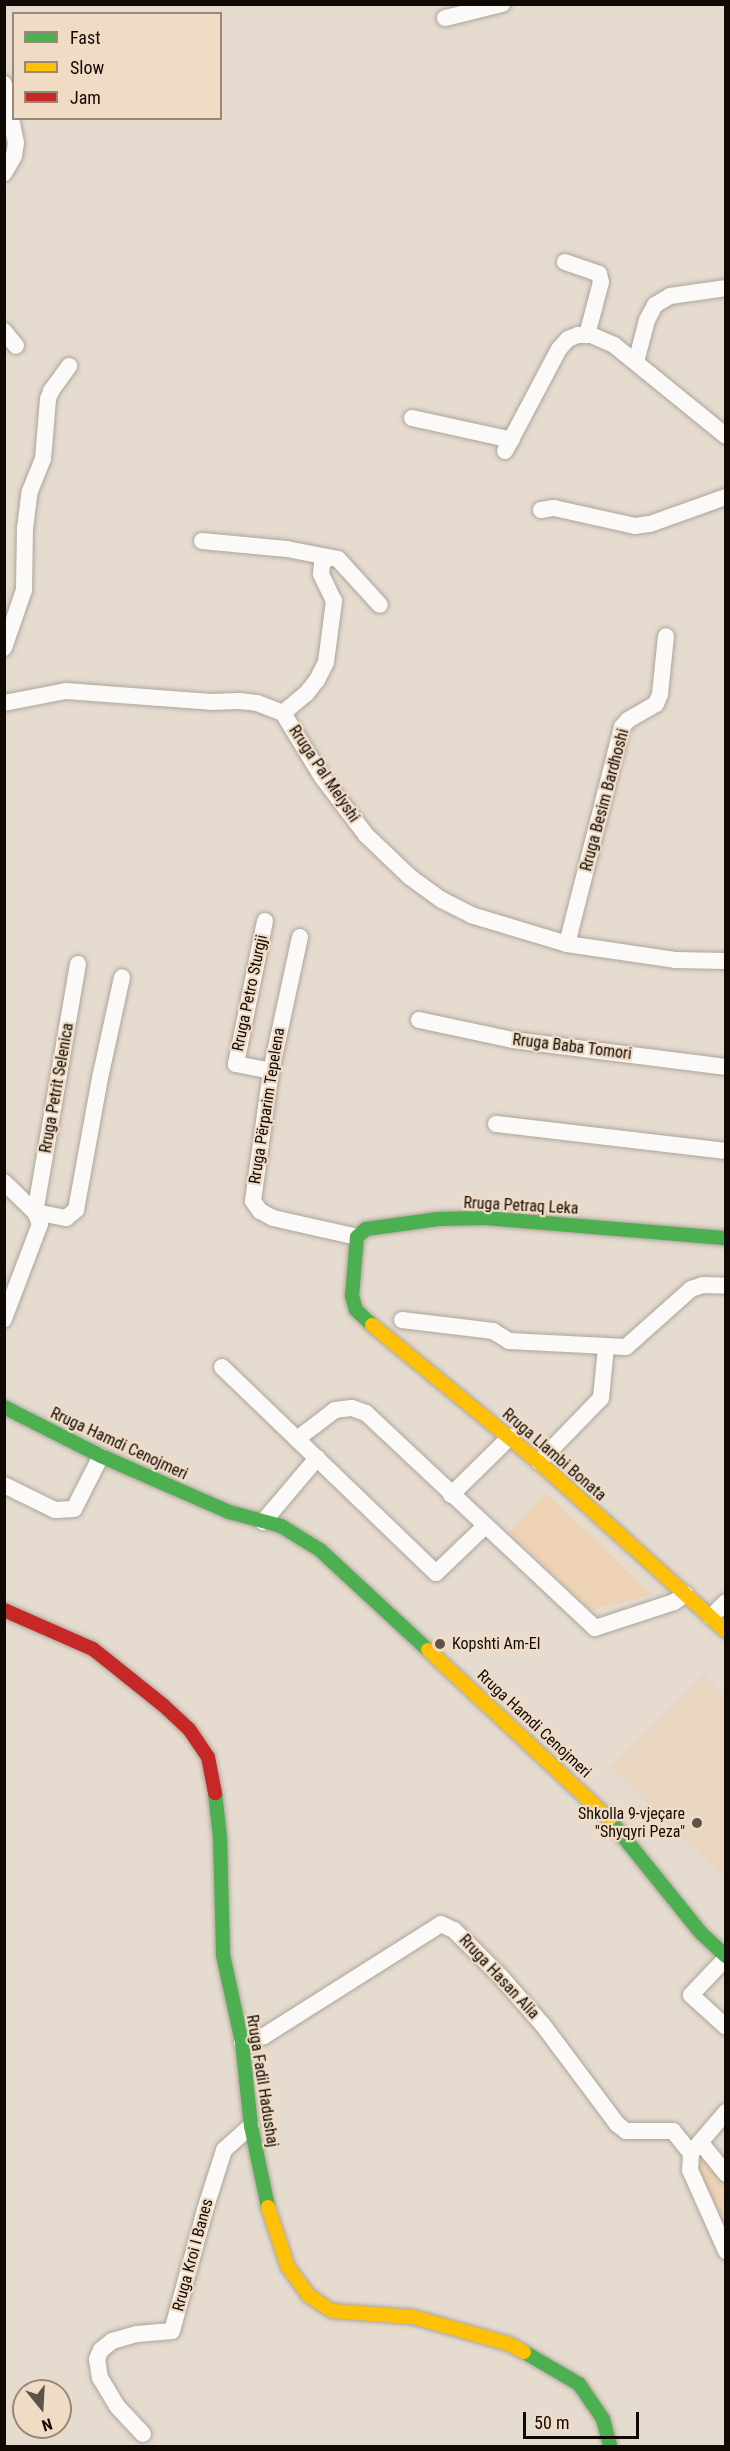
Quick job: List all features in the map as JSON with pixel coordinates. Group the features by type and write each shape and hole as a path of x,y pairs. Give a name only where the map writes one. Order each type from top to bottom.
{"street":[{"path":"445,18 502,4"},
{"path":"4,84 16,142 14,156 4,173"},
{"path":"565,262 599,274 601,282 587,335"},
{"path":"636,362 646,320 655,304 670,296 726,288"},
{"path":"4,331 16,346"},
{"path":"412,418 509,445 559,349 568,339 578,335 587,335 614,345 726,436"},
{"path":"4,648 24,590 26,520 30,491 43,459 48,399 69,366"},
{"path":"541,510 554,508 635,526 726,497"},
{"path":"202,541 287,549 338,559 380,605"},
{"name":"Rruga Pal Melyshi","path":"327,558 322,564 321,574 333,601 326,662 317,680 283,713 346,811 410,877 442,900 471,915 567,944 675,960 726,961"},
{"name":"Rruga Besim Bardhoshi","path":"567,944 622,727 627,720 656,704 660,694 666,636"},
{"path":"4,703 66,691 211,702 239,701 257,703 283,713"},
{"name":"Rruga Petro Sturgji","path":"265,921 236,1064 271,1071"},
{"name":"Rruga Përparim Tepelena","path":"300,937 271,1071 254,1192 256,1207 273,1218 357,1237"},
{"name":"Rruga Petrit Selenica","path":"4,1319 39,1232 40,1224 35,1212 78,964"},
{"path":"4,1182 35,1212 66,1218 76,1210 99,1078 122,977"},
{"name":"Rruga Baba Tomori","path":"419,1020 513,1040 726,1067"},
{"path":"496,1125 726,1151"},
{"name":"Rruga Petraq Leka","path":"357,1237 366,1229 376,1227 486,1218 726,1238"},
{"name":"Rruga Llambi Bonata","path":"357,1237 352,1296 356,1310 539,1462 726,1631"},
{"path":"402,1320 493,1331 509,1341 626,1347 692,1289 703,1285 726,1286"},
{"path":"539,1462 601,1398 606,1347"},
{"path":"222,1367 436,1574 485,1526"},
{"name":"Rruga Hamdi Cenojmeri","path":"4,1407 101,1456 229,1512 281,1526 340,1566 609,1819 701,1933 726,1957"},
{"path":"297,1439 335,1410 352,1408 366,1413 595,1628 675,1602 686,1594"},
{"path":"451,1495 510,1437"},
{"path":"4,1485 55,1510 74,1509 101,1456"},
{"path":"263,1522 317,1458"},
{"path":"711,1617 726,1602"},
{"name":"Rruga Fadil Hadushaj","path":"4,1610 93,1649 163,1704 189,1729 208,1757 215,1791 220,1837 223,1955 242,2042 251,2126 266,2202 288,2267 308,2295 332,2311 413,2317 509,2344 539,2359 579,2385 603,2419 610,2446"},
{"name":"Rruga Hasan Alia","path":"242,2042 264,2036 441,1924 454,1930 501,1977 543,2025 617,2124 626,2131 673,2131 696,2148"},
{"path":"726,1957 692,1995 726,2027"},
{"path":"726,2112 696,2148 690,2170 726,2251"},
{"name":"Rruga Kroi I Banes","path":"143,2434 117,2406 100,2378 97,2359 101,2350 112,2341 137,2334 172,2331 204,2210 224,2150 251,2126"},
{"path":"696,2148 726,2174"}],"shaded area":[{"path":"546,1493 652,1595 591,1610 510,1532"},
{"name":"Shkolla 9-vjeçare \"Shyqyri Peza\"","path":"704,1675 725,1697 725,1880 610,1766"},
{"path":"701,2157 707,2158 718,2169 725,2185 725,2238 696,2167"}],"traffic: fast":[{"path":"372,1325 356,1310 352,1296 357,1237 366,1229 438,1219 486,1218 726,1238"},
{"path":"4,1407 101,1456 229,1512 281,1526 320,1550 428,1650"},
{"path":"215,1793 220,1837 223,1955 242,2042 251,2126 268,2207"},
{"path":"609,1819 701,1933 726,1956"},
{"path":"524,2352 579,2384 603,2419 610,2446"}],"traffic: slow":[{"path":"372,1325 539,1462 726,1631"},
{"path":"428,1650 609,1819"},
{"path":"268,2207 288,2267 308,2295 332,2311 413,2317 509,2344 524,2352"}],"traffic: jam":[{"path":"4,1610 93,1649 163,1705 189,1729 208,1757 215,1793"}],"place":[{"name":"Kopshti Am-El","path":"440,1644"},
{"name":"Shkolla 9-vjeçare \"Shyqyri Peza\"","path":"697,1823"}]}
